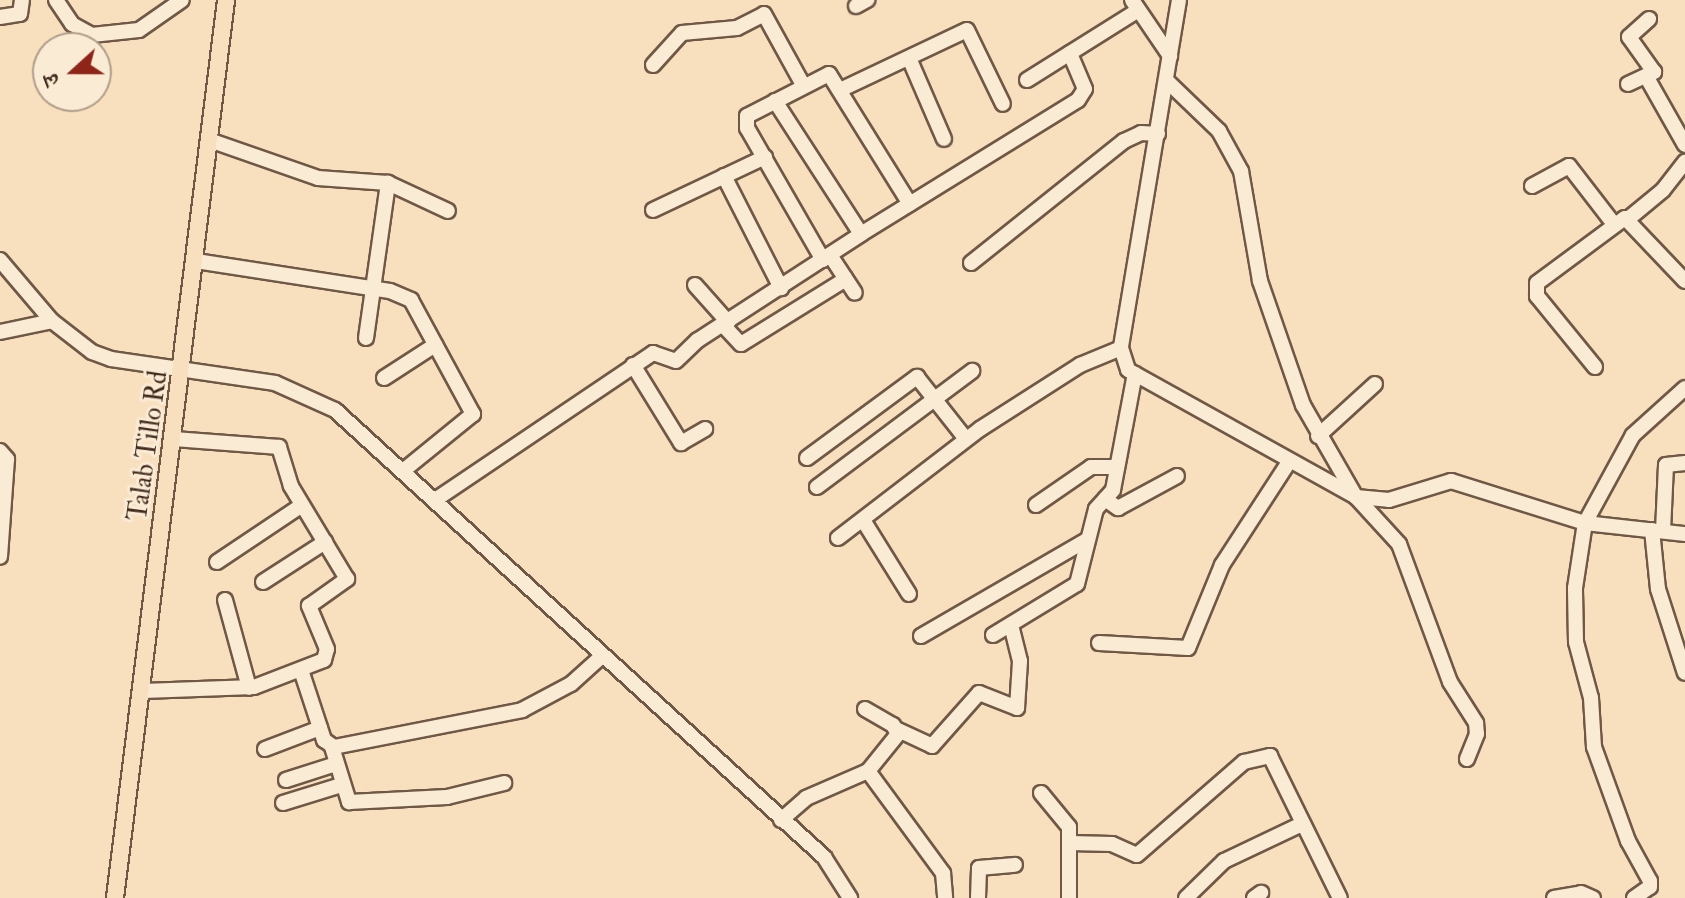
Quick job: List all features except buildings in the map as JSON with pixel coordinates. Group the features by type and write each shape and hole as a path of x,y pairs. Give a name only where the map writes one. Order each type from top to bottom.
{"main road":[{"name":"Talab Tillo Rd","path":"115,898 212,141 226,0"}],"street":[{"path":"0,17 20,14 22,0"},
{"path":"56,0 79,30 117,35 146,27 182,0"},
{"path":"1179,0 1121,348 1124,365 1289,462 1356,497 1389,500 1451,481 1585,523 1685,534"},
{"path":"1027,80 1134,6 1170,56"},
{"path":"653,65 680,34 737,28 764,14 803,85"},
{"path":"1628,84 1653,70 1629,37 1649,19"},
{"path":"840,90 969,30 1003,104"},
{"path":"435,500 633,365 655,352 676,361 861,234 1084,95 1070,53"},
{"path":"909,58 944,139"},
{"path":"855,293 827,257 745,119 828,73 910,204"},
{"path":"1646,76 1685,145"},
{"path":"1166,80 1219,131 1241,171 1260,281 1318,436 1356,497 1399,544 1450,682 1476,723 1477,734 1467,759"},
{"path":"775,101 861,234"},
{"path":"971,263 1124,141 1141,133 1158,134"},
{"path":"212,141 318,178 388,183 448,211"},
{"path":"653,210 765,157"},
{"path":"1595,367 1534,289 1663,190 1685,162"},
{"path":"1532,186 1569,166 1620,221 1648,237 1685,281"},
{"path":"724,176 781,288"},
{"path":"366,338 388,183"},
{"path":"0,260 52,321 92,352 111,359 275,383 335,410 831,864 850,898"},
{"path":"196,261 407,296 472,416 404,470"},
{"path":"695,285 741,344 846,279"},
{"path":"0,332 52,321"},
{"path":"384,378 435,345"},
{"path":"838,538 966,439 1080,365 1121,348"},
{"path":"633,365 681,443 705,429"},
{"path":"817,487 972,371"},
{"path":"993,635 1077,584 1096,509 1113,490 1135,374"},
{"path":"807,458 915,377 935,397 966,439"},
{"path":"1318,436 1375,384"},
{"path":"1634,898 1650,881 1628,841 1594,747 1591,698 1576,642 1575,588 1585,523 1637,429 1685,388"},
{"path":"143,691 249,688 301,670 327,655 309,604 347,579 302,505 276,446 174,439"},
{"path":"0,451 7,456 0,557"},
{"path":"1099,643 1188,648 1228,555 1289,462"},
{"path":"1685,463 1666,466 1657,531 1658,589 1685,673"},
{"path":"1036,505 1091,467 1117,467"},
{"path":"1105,499 1118,508 1177,476"},
{"path":"217,562 302,505"},
{"path":"863,520 909,594"},
{"path":"921,636 1088,539"},
{"path":"263,582 325,542"},
{"path":"225,600 249,688"},
{"path":"865,709 896,729 932,746 979,693 1017,708 1019,655 1011,625"},
{"path":"332,747 522,710 571,684 602,656"},
{"path":"301,670 320,728 332,747 347,800 364,802 447,797 504,783"},
{"path":"265,749 320,728"},
{"path":"781,820 806,798 868,771 886,752 896,729"},
{"path":"1070,843 1112,844 1139,854 1244,762 1266,755 1274,759 1302,824 1340,898"},
{"path":"286,780 336,764"},
{"path":"868,771 943,873 945,898"},
{"path":"283,803 341,785"},
{"path":"1041,793 1067,822 1070,843 1069,898"},
{"path":"1186,898 1224,861 1302,824"},
{"path":"978,898 979,868 1015,865"},
{"path":"1554,898 1581,893 1593,898"}]}
